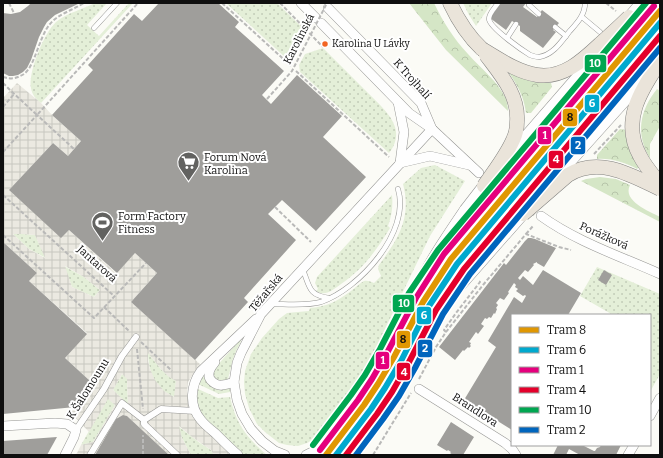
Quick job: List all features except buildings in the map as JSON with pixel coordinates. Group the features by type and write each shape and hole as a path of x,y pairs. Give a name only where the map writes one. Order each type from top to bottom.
{"highway":[{"path":"451,4 464,29 482,49 510,89 516,102 518,114 517,128 514,139 509,148 481,180"},
{"path":"482,49 526,72 541,75 557,74 570,69 586,57 629,17"},
{"path":"660,62 640,93 631,129 639,154 660,184"},
{"path":"523,214 568,175 585,168 612,168 660,189"}],"street":[{"path":"301,3 409,113 432,129 470,165 481,180"},
{"path":"316,455 382,362 417,288 441,245 465,210 481,180 641,3"},
{"name":"K Trojhalí","path":"325,4 421,103 432,129"},
{"path":"349,453 377,418 389,400 404,376 425,333 443,305 660,62"},
{"path":"398,102 404,132 400,163 430,156 470,165"},
{"name":"Těžařská","path":"284,455 266,445 248,425 242,414 239,407 234,382 239,358 261,314 432,129"},
{"name":"Porážková","path":"540,216 552,225 583,241 660,274"},
{"path":"238,455 204,423 195,411 192,393 196,379 201,371 261,314"},
{"name":"K Šalomounu","path":"65,455 76,430 104,389 122,356 136,338"},
{"path":"222,351 211,367 209,373 210,378 215,384 220,385 234,382"},
{"name":"Brandlova","path":"417,386 505,443 516,455"},
{"path":"651,414 660,398"},
{"path":"90,455 122,403 144,422 177,455"},
{"path":"144,422 161,409 195,411"},
{"path":"3,426 55,423 67,424 76,430"},
{"path":"306,455 319,447 329,436"},
{"path":"628,455 633,446"}],"lane":[{"path":"94,28 117,3"},
{"path":"498,3 490,14 490,22 498,31 532,56 539,57 556,49 582,17 585,3"},
{"path":"528,6 539,14"},
{"path":"582,17 600,32"},
{"path":"507,38 516,24"},
{"path":"555,27 566,36"},
{"path":"271,304 315,303 329,298 343,290 361,275 372,264 394,232 399,219 401,204 398,189"},
{"path":"303,269 313,293 329,298"},
{"path":"329,455 333,449 347,411"}],"path":[{"path":"9,3 14,13"},
{"path":"3,77 12,78 24,74 29,67 49,24 60,16 84,3"},
{"path":"3,152 138,3"},
{"path":"222,3 291,66"},
{"path":"280,3 324,47"},
{"path":"606,3 616,11"},
{"name":"Karolinská","path":"266,99 292,71 325,4"},
{"path":"296,71 389,157"},
{"path":"3,83 74,149"},
{"path":"3,107 14,94"},
{"name":"Jantarová","path":"3,195 114,296 94,318 3,235"},
{"path":"275,207 311,242"},
{"path":"373,455 417,386 436,347 446,332 483,285 533,226"},
{"path":"526,234 571,250"},
{"path":"114,296 146,263"},
{"path":"446,332 444,330 480,282 478,280"},
{"path":"136,338 144,422 143,455"}],"green space":[{"path":"95,3 107,3 87,25 99,36 129,3 133,3 41,103 32,93 31,81 34,63 42,43 51,27 56,22"},
{"path":"226,3 277,3 307,32 295,57 287,59"},
{"path":"409,3 434,3 453,36 473,60 499,86 506,99 508,111 446,50"},
{"path":"463,3 492,3 476,26"},
{"path":"323,48 380,105 393,122 396,137 393,147 389,153 300,72 299,65 305,54"},
{"path":"509,73 533,82 551,83 552,87 531,113 526,113 520,92"},
{"path":"657,89 660,91 660,126 650,144 650,158 642,140 641,131 643,114 651,97"},
{"path":"620,129 626,130 630,150 639,167 637,169 618,161 597,159 597,155"},
{"path":"435,165 465,181 430,236 365,370 321,432 314,439 298,446 279,443 257,424 249,408 245,394 244,382 245,371 251,354 262,338 279,319 287,313 309,311 310,308 332,303 346,295 364,281 374,283 381,276 378,269 379,265 402,228 406,207 403,184 421,168"},
{"path":"600,177 616,179 630,185 629,191 633,201 660,217 660,222 581,181"},
{"path":"392,195 392,210 388,226 390,228 374,252 356,272 335,288 326,293 319,293 316,291 318,289 315,283 317,277"},
{"path":"12,233 35,235 46,258 29,249"},
{"path":"64,266 84,277 100,290 94,297 72,287"},
{"path":"597,267 660,294 660,374 651,390 651,314 611,314 580,296"},
{"path":"425,292 434,298 395,373 362,421 353,414 387,364"},
{"path":"240,340 241,341 233,359 228,379 225,381 217,381 213,376 214,369"},
{"path":"148,352 160,368 176,381 175,397 162,390 154,379 149,366"},
{"path":"204,373 208,382 213,388 230,388 230,392 219,394 198,384"},
{"path":"122,374 127,378 128,405 113,390"},
{"path":"198,389 218,398 230,397 232,407 243,430 267,455 243,455 219,434 208,423 198,406"},
{"path":"108,398 115,405 93,442 81,445"},
{"path":"178,426 211,450 214,455 191,455 182,438"}],"shaded area":[{"path":"17,83 41,103 81,141 68,156 53,143 9,190 61,237 69,230 116,273 135,253 157,273 131,302 200,364 188,382 187,392 189,407 193,417 228,450 229,455 214,455 211,450 179,426 182,438 191,455 169,455 127,416 123,415 116,419 95,455 76,455 81,445 93,442 115,405 108,399 89,432 71,413 90,381 65,358 87,333 29,281 37,273 3,242 3,98","holes":["13,234 35,235 45,258 29,249","65,266 84,277 100,290 94,297 72,287","148,353 160,368 169,377 176,381 174,397 164,391 155,380 148,361","122,374 127,379 128,404 113,390"]}],"tunnel":[{"path":"636,3 660,21"},
{"path":"484,177 541,216"}],"tram line":[{"name":"10","path":"313,445 365,375 409,293 438,250 646,3"},
{"name":"1","path":"320,450 372,379 416,298 444,254 654,6"},
{"name":"8","path":"326,455 378,384 423,302 451,259 660,11"},
{"name":"6","path":"336,455 385,388 401,361 429,306 457,264 660,23"},
{"name":"4","path":"346,455 392,392 436,310 464,269 660,36"},
{"name":"2","path":"356,455 399,396 443,314 470,274 660,48"}],"place":[{"name":"Karolina U Lávky","path":"325,44"},
{"name":"Forum Nová Karolina","path":"188,182"},
{"name":"Form Factory Fitness","path":"103,242"}]}
